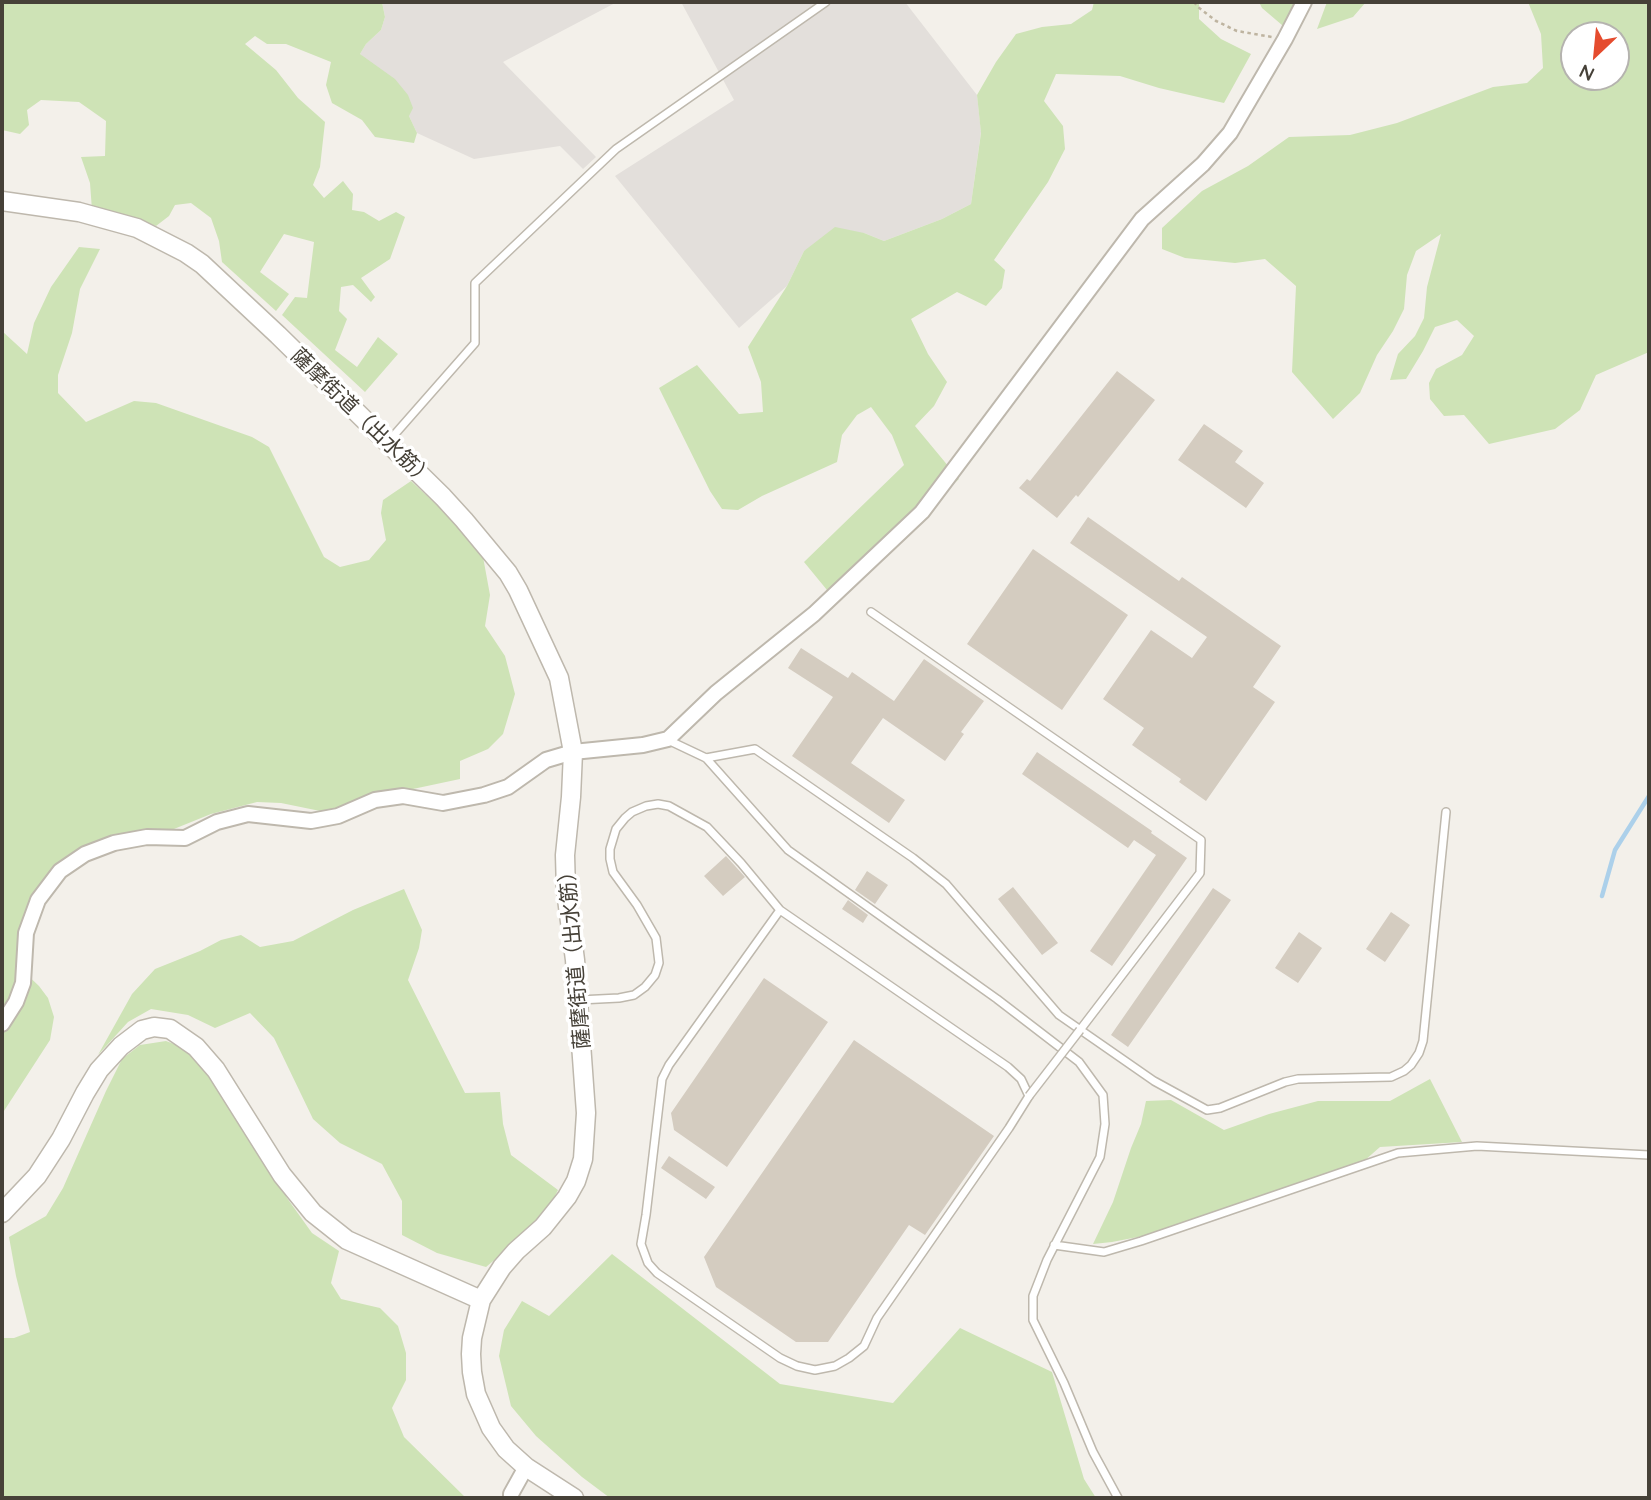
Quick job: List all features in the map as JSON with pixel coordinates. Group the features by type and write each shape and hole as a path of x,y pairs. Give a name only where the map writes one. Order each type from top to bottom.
{"street":[{"path":"2,1024 16,1002 23,983 26,933 38,900 60,871 85,854 114,843 147,837 185,838 217,822 248,814 311,821 338,816 375,800 403,796 443,803 484,795 509,787 546,760 573,752 643,745 668,739 716,692 814,614 922,512 1142,219 1203,164 1230,133 1304,2"},
{"name":"薩摩街道（出水筋）","path":"2,201 79,212 137,228 186,253 219,279 388,442 464,520 508,573 559,678 573,752 565,855 586,1113 583,1160 576,1181 554,1215 502,1267 481,1300 471,1354 476,1394 491,1428 506,1449 526,1467 574,1498"},
{"path":"2,1213 37,1176 99,1070 121,1046 142,1030 154,1027 170,1029 196,1046 216,1070 282,1175 313,1213 347,1240 481,1300"},
{"path":"510,1498 526,1467"}],"lane":[{"path":"388,442 475,343 475,283 616,149 826,2"},
{"path":"780,910 669,1065 662,1079 641,1244 648,1263 657,1273 780,1358 815,1370 835,1366 864,1346 877,1318 1030,1096 1200,873 1201,840 871,612"},
{"path":"668,739 706,758 788,850 997,999 1079,1062 1103,1095 1105,1124 1100,1157 1046,1260 1033,1296 1033,1320 1064,1383 1093,1452 1118,1498"},
{"path":"706,758 755,749 913,858 946,884 1059,1015 1154,1081 1207,1110 1220,1108 1284,1082 1298,1079 1391,1077 1411,1065 1423,1041 1446,812"},
{"path":"578,1000 634,995 655,975 659,963 656,938 614,872 610,859 611,839 616,829 632,812 658,804 669,806 707,827 780,910 1007,1067 1021,1079 1030,1096"},
{"path":"1054,1245 1104,1252 1398,1153 1477,1146 1649,1155"}],"path":[{"path":"1194,2 1216,21 1237,31 1285,39"}],"shaded area":[{"path":"382,2 617,2 503,62 596,157 583,169 560,146 474,159 417,133 409,116 360,54 381,30 385,17"},
{"path":"681,2 905,2 977,95 981,132 971,204 942,219 884,241 864,233 804,251 787,286 739,328 615,176 734,100"}],"green space":[{"path":"2,2 382,2 385,17 381,30 360,54 395,79 408,95 413,108 409,116 417,133 414,143 375,137 362,120 332,103 326,85 331,62 286,44 267,44 255,36 245,44 276,70 298,98 325,122 320,167 313,185 324,198 343,181 353,194 352,210 364,212 379,221 396,212 405,217 390,259 361,278 375,297 371,302 353,285 341,287 339,311 347,319 335,350 357,367 378,337 398,354 365,392 282,315 295,297 307,298 314,242 284,234 260,272 289,294 276,311 222,262 219,241 211,218 191,203 175,205 169,216 156,226 128,216 92,210 90,183 81,157 105,156 106,121 79,102 41,100 27,110 29,125 20,134 2,130"},
{"path":"1094,2 1199,2 1199,19 1221,39 1251,54 1224,103 1120,76 1056,74 1044,101 1063,126 1065,149 1048,182 994,260 1005,270 1002,288 986,306 957,292 911,319 928,354 947,382 934,406 915,426 959,479 886,545 836,601 804,562 904,465 892,435 871,407 857,415 842,435 837,462 762,496 738,510 722,509 710,491 659,388 697,365 739,414 763,412 761,382 748,347 787,286 804,251 835,227 864,233 884,241 942,219 971,204 981,133 977,95 996,62 1016,34 1042,27 1071,24 1092,10"},
{"path":"1259,2 1305,2 1289,31 1262,8"},
{"path":"1327,2 1366,2 1353,17 1317,29"},
{"path":"1528,2 1649,2 1649,352 1596,375 1580,410 1555,429 1489,444 1464,415 1444,416 1430,399 1429,383 1436,369 1462,355 1474,336 1457,320 1435,327 1406,379 1390,380 1398,354 1415,336 1424,318 1427,287 1441,234 1416,251 1407,275 1404,309 1377,355 1360,393 1333,419 1292,372 1296,286 1265,259 1235,263 1185,258 1162,249 1162,228 1202,191 1248,166 1289,137 1350,135 1397,123 1493,87 1527,83 1543,68 1541,34"},
{"path":"79,247 100,249 80,289 72,333 58,375 58,393 86,422 134,401 156,403 252,437 269,447 324,557 340,567 369,560 386,540 381,513 383,500 411,481 481,546 490,595 485,626 505,656 515,694 503,734 488,749 460,761 460,779 380,796 325,812 281,803 257,802 211,814 169,831 111,836 68,858 40,884 23,919 18,944 18,966 48,998 54,1017 50,1040 2,1114 2,331 27,354 34,323 51,287"},
{"path":"404,889 422,930 408,980 465,1093 500,1092 503,1124 511,1155 558,1190 534,1227 486,1267 437,1253 402,1235 402,1201 382,1164 340,1143 313,1119 274,1038 250,1013 215,1028 188,1015 151,1009 128,1022 98,1055 132,994 155,969 221,940 241,935 260,947 293,941 353,910"},
{"path":"166,1041 182,1047 239,1091 287,1198 312,1233 339,1251 331,1283 341,1299 380,1308 398,1326 406,1353 406,1380 392,1408 404,1437 466,1498 2,1498 2,1338 14,1338 30,1332 9,1237 46,1216 63,1188 122,1059 140,1045"},
{"path":"1430,1079 1462,1142 1380,1147 1348,1175 1169,1231 1093,1244 1113,1202 1141,1124 1146,1101 1171,1100 1224,1130 1318,1101 1390,1101"},
{"path":"612,1254 780,1384 893,1403 960,1328 1052,1372 1084,1479 1096,1498 610,1498 536,1436 511,1406 499,1356 504,1330 522,1301 549,1316"}],"building":[{"path":"1117,371 1155,400 1078,497 1076,495 1057,518 1019,488 1027,479 1030,481"},
{"path":"1204,424 1243,451 1235,462 1264,483 1246,508 1178,460"},
{"path":"1088,517 1179,581 1182,577 1281,646 1253,687 1275,702 1206,801 1179,782 1181,779 1132,745 1144,728 1103,699 1151,630 1192,658 1207,637 1070,543"},
{"path":"1033,549 1128,615 1062,710 967,644"},
{"path":"801,648 848,678 852,672 894,701 924,659 984,701 961,732 964,734 945,761 883,718 851,763 905,800 889,823 792,756 833,697 788,668"},
{"path":"1037,752 1187,858 1112,966 1090,951 1156,855 1134,840 1128,848 1022,774"},
{"path":"726,856 745,877 723,896 704,876"},
{"path":"867,871 888,885 875,904 855,890"},
{"path":"1013,887 1058,943 1042,955 998,899"},
{"path":"1213,888 1231,900 1128,1047 1111,1035"},
{"path":"848,900 868,915 863,923 842,909"},
{"path":"1391,912 1410,925 1385,962 1366,949"},
{"path":"1299,932 1322,948 1298,983 1275,968"},
{"path":"764,978 828,1022 727,1167 674,1130 671,1113"},
{"path":"854,1040 994,1136 925,1235 909,1225 828,1342 796,1342 716,1287 704,1257"},
{"path":"669,1156 715,1187 706,1199 661,1168"}],"waterway":[{"path":"1602,896 1615,850 1649,796"}]}
